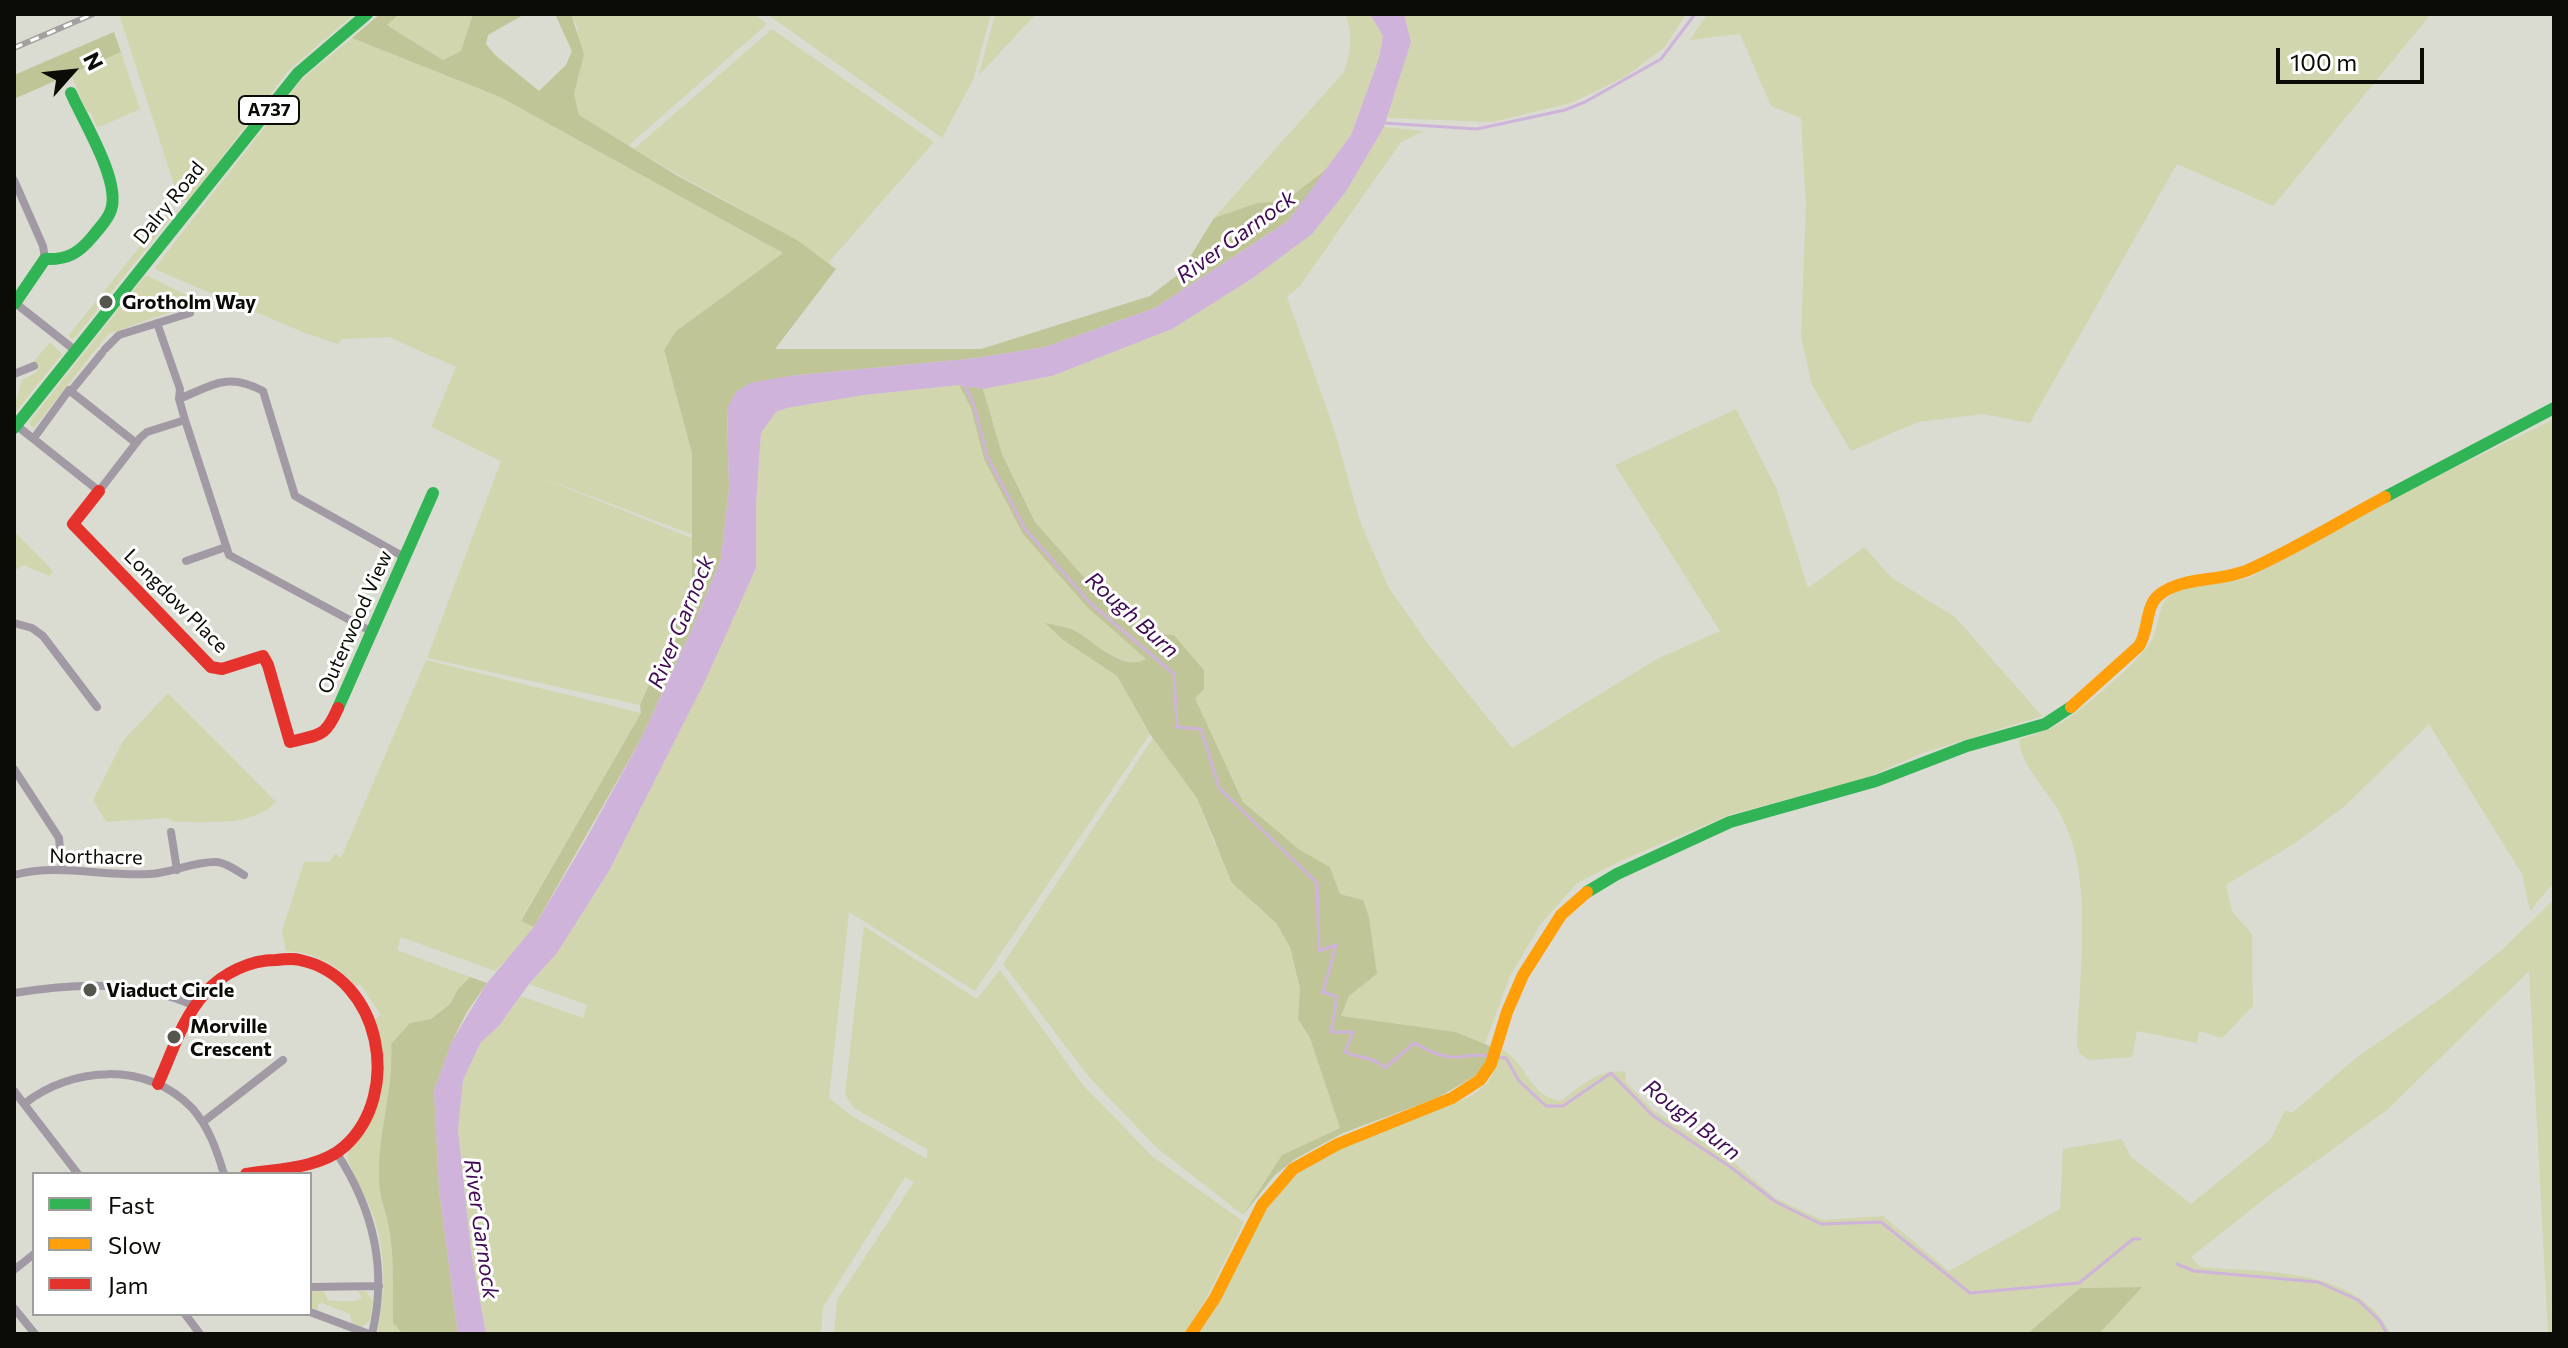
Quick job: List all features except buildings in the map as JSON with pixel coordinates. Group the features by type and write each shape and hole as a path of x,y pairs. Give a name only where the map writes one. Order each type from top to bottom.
{"main road":[{"name":"Dalry Road","path":"15,427 298,73 367,14"},
{"path":"14,303 45,259 66,259 81,252 113,205 112,184 71,93"},
{"path":"1194,1330 1215,1298 1262,1205 1293,1169 1338,1144 1467,1090 1480,1080 1491,1064 1523,975 1541,944 1570,903 1593,887 1730,822 1876,781 1967,746 2053,720 2139,646 2148,635 2155,598 2161,591 2246,571 2554,408"},
{"name":"Longdow Place","path":"99,491 73,524 211,667 222,669 263,656 290,742"},
{"name":"Outerwood View","path":"290,742 323,733 330,727 433,493"},
{"path":"158,1084 195,1006 221,979 269,959 299,958 317,963 346,986 360,1002 377,1043 379,1087 367,1119 346,1145 336,1152 308,1162 256,1172"}],"street":[{"path":"14,180 43,246 45,259"},
{"path":"14,303 76,352"},
{"path":"34,438 114,338 190,313"},
{"path":"157,323 180,389 179,399 185,420 229,555 372,632"},
{"path":"14,374 34,366"},
{"path":"179,399 231,380 263,391 295,496 406,558"},
{"path":"70,390 136,443"},
{"path":"15,427 34,438 99,491 147,432 185,420"},
{"path":"186,561 226,547"},
{"path":"14,623 32,628 43,636 97,707"},
{"path":"14,769 59,838 62,870"},
{"name":"Northacre","path":"171,832 177,870"},
{"name":"Northacre","path":"14,875 62,870 145,875 220,862 244,875"},
{"path":"14,993 60,986 120,985 195,1006"},
{"path":"203,1122 283,1060"},
{"path":"24,1104 47,1088 75,1077 108,1073 158,1084 184,1101 203,1122 223,1172"},
{"path":"14,1091 76,1172"},
{"path":"312,1313 370,1334 379,1286 378,1260 369,1216 357,1187 336,1152"},
{"path":"14,1270 32,1256"},
{"path":"312,1287 379,1286"},
{"path":"14,1308 35,1334"},
{"path":"186,1316 200,1334"}],"green space":[{"path":"119,14 354,14 288,71 189,200 179,200"},
{"path":"380,14 399,14 387,25 443,60 461,51 473,14 525,14 488,35 486,44 539,91 566,65 572,51 555,14 571,14 584,54 574,94 579,115 676,175 797,240 836,269 775,349 981,349 1150,296 1180,273 1214,218 1257,203 1285,201 1329,167 1288,221 1155,308 1045,347 977,358 789,376 727,409 729,488 721,559 641,739 534,927 521,921 641,713 640,705 692,585 692,453 664,350 676,331 783,253 500,97 352,38"},
{"path":"399,14 473,14 461,51 443,60 386,24"},
{"path":"571,14 754,14 767,24 628,146 579,115 574,94 579,75 577,27"},
{"path":"767,14 991,14 973,80 942,138"},
{"path":"995,14 1036,14 979,75"},
{"path":"1345,14 1370,14 1383,36 1379,58 1351,135 1329,167 1285,201 1257,203 1214,218 1344,72 1350,43"},
{"path":"1404,14 1686,14 1664,48 1623,78 1571,103 1492,122 1387,118 1411,42"},
{"path":"1707,14 2431,14 2273,206 2177,164 2030,423 1983,414 1918,422 1851,451 1812,385 1801,336 1806,206 1801,118 1771,106 1740,34 1690,40"},
{"path":"772,29 934,142 828,263 781,232 634,149"},
{"path":"114,32 121,52 14,99 14,75"},
{"path":"352,38 500,97 783,253 676,331 664,350 692,453 693,535 522,470 694,539 692,585 640,705 427,658 501,461 431,427 456,367 389,337 342,339 338,344 154,269 302,79"},
{"path":"121,52 140,109 97,128 71,74"},
{"path":"1384,127 1424,131 1401,142 1299,287 1287,297 1334,429 1361,524 1389,588 1429,645 1512,748 1657,659 1720,631 1615,465 1736,409 1777,490 1808,588 1864,547 1892,578 1955,617 2042,716 1923,753 1868,777 1729,815 1618,862 1576,884 1540,925 1509,978 1485,1044 1456,1032 1340,1016 1349,996 1377,974 1369,917 1363,900 1340,894 1330,867 1300,850 1243,802 1195,698 1204,670 1174,635 1146,633 1082,575 1035,522 1002,454 983,389 1052,376 1172,329 1253,278 1312,234 1345,193"},
{"path":"172,207 174,214 76,336 72,339 68,336"},
{"path":"146,275 200,302 108,334 34,428 30,425 30,421"},
{"path":"50,342 62,354 14,414 14,400 22,380 37,372 34,361"},
{"path":"959,385 971,408 984,459 1088,608 1147,659 1137,662 1117,658 1072,629 1047,625 1063,640 1117,676 1150,734 975,991 849,912 829,1098 852,1116 927,1159 927,1149 854,1108 845,1094 864,926 977,999 1000,970 1083,1085 1152,1156 1244,1222 1208,1295 1185,1334 834,1334 837,1300 914,1182 905,1177 823,1307 821,1334 486,1334 471,1251 458,1130 463,1080 481,1042 499,1026 521,996 583,1018 587,1005 529,984 557,953 609,871 704,682 756,568 761,433 776,412 787,408 864,395"},
{"path":"959,385 983,389 1002,454 1035,522 1082,575 1145,633 1174,635 1204,670 1204,689 1195,698 1243,802 1300,850 1330,867 1340,894 1363,900 1369,917 1377,974 1349,996 1341,1016 1456,1032 1492,1047 1480,1073 1437,1098 1343,1133 1295,1159 1275,1175 1243,1215 1282,1155 1340,1128 1310,1038 1298,1019 1300,988 1290,947 1276,923 1232,883 1197,798 1150,734 1117,676 1063,640 1045,623 1071,629 1117,658 1136,662 1146,659 1088,608 1023,534 984,459 971,408"},
{"path":"2554,419 2554,882 2530,911 2522,874 2429,724 2345,806 2295,843 2226,885 2232,911 2252,934 2253,1006 2222,1038 2199,1031 2197,1043 2137,1031 2132,1057 2089,1060 2080,1054 2077,1045 2082,911 2076,859 2061,814 2033,774 2020,747 2020,739 2065,720 2119,677 2149,645 2161,609 2169,596 2191,587 2249,578 2379,505"},
{"path":"14,531 53,571 49,576 24,565 14,571"},
{"path":"426,660 641,713 521,920 534,927 495,971 401,937 397,950 470,977 458,989 450,1004 431,1019 410,1023 391,1044 379,1186 392,1247 393,1323 401,1332 408,1334 377,1334 383,1289 381,1244 373,1215 347,1156 368,1125 380,1099 384,1073 375,1019 381,1015 360,984 356,986 333,966 316,957 286,951 282,931 304,862 330,862 335,853 341,858"},
{"path":"168,693 276,802 254,816 229,821 175,822 167,818 106,822 93,800 123,741"},
{"path":"1153,738 1198,798 1214,843 1254,904 1276,923 1290,947 1300,988 1298,1019 1310,1038 1340,1128 1282,1155 1243,1215 1157,1148 1089,1077 1003,964"},
{"path":"2554,899 2554,1334 2548,1334 2529,971 2387,1110 2272,1193 2191,1257 2200,1267 2280,1273 2333,1284 2356,1296 2375,1312 2391,1334 2099,1334 2140,1287 2080,1288 2027,1334 1198,1334 1269,1206 1299,1172 1345,1145 1473,1095 1488,1083 1503,1050 1518,1063 1535,1087 1561,1101 1599,1075 1626,1072 1625,1081 1653,1110 1732,1161 1775,1198 1822,1220 1883,1216 1949,1271 2060,1209 2063,1149 2122,1139 2130,1156 2191,1204 2271,1139 2285,1110 2292,1113 2356,1058 2449,993 2504,948"},
{"path":"470,977 487,983 452,1041 434,1091 439,1189 458,1334 408,1334 401,1332 393,1323 392,1247 379,1186 391,1044 410,1023 431,1019 450,1004 458,989"},
{"path":"2142,1287 2099,1334 2027,1334 2080,1288"},
{"path":"312,1291 323,1291 329,1301 357,1301 362,1298 358,1291 365,1291 373,1301 370,1320 362,1327 352,1325 350,1314 322,1303 318,1304 318,1310 312,1308"}],"shaded area":[{"path":"1370,14 1404,14 1411,42 1384,127 1345,193 1312,234 1253,278 1172,329 1052,376 983,389 959,385 864,395 787,408 776,412 761,433 756,568 706,679 609,871 557,953 529,984 499,1026 481,1042 463,1080 458,1130 471,1251 486,1334 458,1334 439,1189 434,1091 452,1041 487,983 534,927 585,841 641,739 692,629 721,559 729,488 727,408 736,392 750,383 789,376 977,358 1045,347 1155,308 1288,221 1351,135 1379,58 1383,36"}],"waterway":[{"path":"1384,123 1477,129 1565,110 1661,59 1695,14"},
{"name":"Rough Burn","path":"964,384 974,405 987,456 1025,529 1090,603 1174,674 1177,727 1201,729 1219,788 1317,883 1319,951 1336,945 1323,992 1337,997 1331,1032 1353,1032 1345,1052 1385,1068 1414,1043 1446,1056 1489,1056"},
{"name":"Rough Burn","path":"1496,1057 1506,1058 1519,1081 1546,1106 1563,1106 1611,1073 1652,1115 1729,1166 1776,1202 1821,1224 1881,1222 1970,1293 2079,1283 2133,1239 2140,1239"},
{"name":"Rough Burn","path":"2177,1264 2194,1271 2318,1282 2358,1300 2380,1321 2387,1334"}],"railway":[{"path":"14,48 93,14"}],"traffic: fast":[{"path":"14,428 298,73 367,14"},
{"path":"15,303 45,259 67,257 78,251 103,224 111,210 113,198 106,168 71,93"},
{"path":"2385,497 2554,408"},
{"path":"338,708 433,493"},
{"path":"1587,892 1617,874 1730,822 1876,781 1967,746 2045,724 2071,707"}],"traffic: slow":[{"path":"2071,707 2139,646 2151,606 2159,595 2179,585 2248,570 2385,497"},
{"path":"1191,1334 1215,1298 1262,1205 1293,1169 1338,1144 1452,1098 1480,1080 1491,1064 1507,1012 1523,975 1561,915 1587,892"}],"traffic: jam":[{"path":"99,491 73,524 211,667 222,669 263,656 290,742 315,736 325,730 338,708"},
{"path":"158,1084 190,1013 220,979 256,962 288,959 297,959 328,971 349,989 365,1012 375,1040 378,1068 374,1097 363,1123 335,1154 311,1164 261,1172"}],"place":[{"name":"Grotholm Way","path":"106,302"},
{"name":"Viaduct Circle","path":"90,990"},
{"name":"Morville Crescent","path":"174,1037"}],"water label":[{"name":"River Garnock","path":"1236,237"},
{"name":"River Garnock","path":"681,622"},
{"name":"River Garnock","path":"481,1229"}]}
